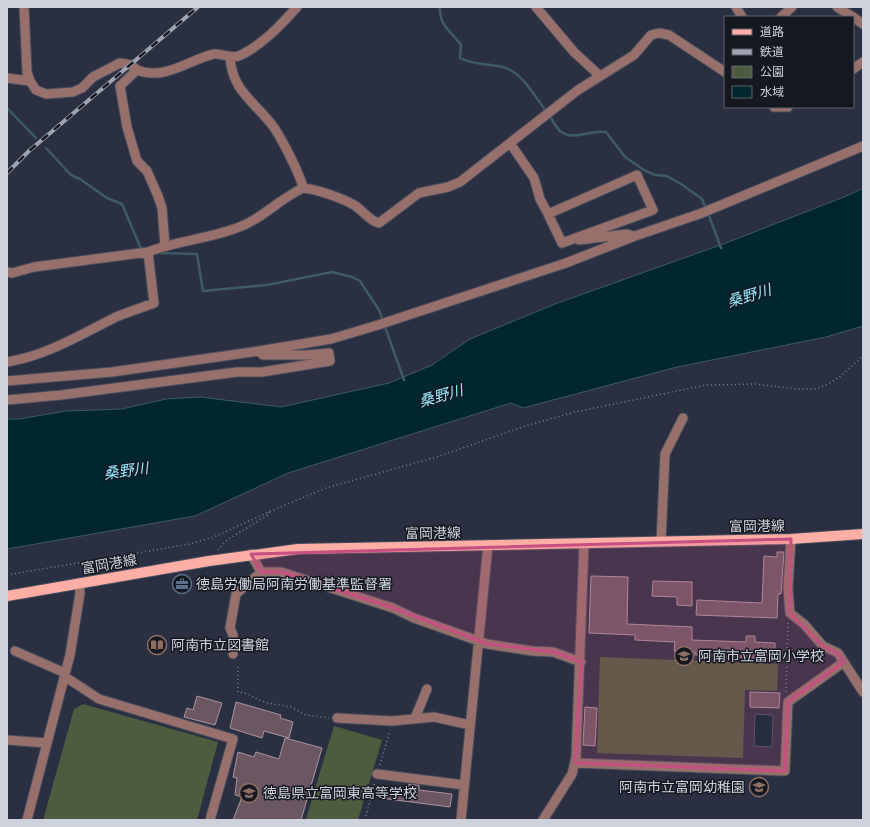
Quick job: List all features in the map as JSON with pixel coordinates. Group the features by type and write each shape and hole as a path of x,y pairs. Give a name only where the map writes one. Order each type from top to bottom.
{"main road":[{"name":"富岡港線","path":"7,596 251,554 298,549 791,539 863,534"}],"street":[{"path":"24,7 27,72 30,81 36,90 46,94 73,92 82,88 93,77 120,63 131,66 146,74 162,74 214,54 223,54 230,57 240,56 265,40 297,7"},
{"path":"736,7 741,16"},
{"path":"781,16 792,7"},
{"path":"837,7 851,16"},
{"path":"540,8 574,52 600,76"},
{"path":"854,18 863,24"},
{"path":"7,272 12,273 34,267 148,252 165,245 234,229 248,223 303,188 312,189 354,205 372,221 379,223 419,193 448,187 460,182 578,90 634,54 651,35 659,33 669,34 724,71"},
{"path":"230,57 235,80 244,95 274,127 303,188"},
{"path":"854,68 863,62"},
{"path":"137,70 120,86 127,127 136,161 147,171 162,208 165,245"},
{"path":"7,78 30,81"},
{"path":"510,143 534,178 540,199 562,243 653,210 638,175 548,214"},
{"path":"7,382 112,372 331,339 566,263 635,236 702,213 863,146"},
{"path":"574,239 582,240 627,234 635,236"},
{"path":"7,362 20,359 73,340 117,317 154,302 148,252"},
{"path":"7,400 61,395 237,372 262,372 330,361 329,353 307,355 263,355 259,351"},
{"path":"661,542 665,454 682,418"},
{"path":"791,539 788,588 790,613 804,624 822,646 838,652 863,692"},
{"path":"543,820 565,787 572,774 575,763 581,662 584,544"},
{"path":"461,820 488,546"},
{"path":"251,554 261,572"},
{"path":"233,654 233,635 230,628 236,594 261,572 281,572 393,608 414,618 487,644 532,651 553,652 581,662"},
{"path":"27,820 70,655 80,593 79,583"},
{"path":"15,651 65,674 99,699 233,739 210,820"},
{"path":"575,763 785,771 788,702 844,662"},
{"path":"415,718 427,689"},
{"path":"338,718 392,721 434,717 470,725"},
{"path":"7,740 47,743"},
{"path":"377,774 464,785"}],"path":[{"path":"7,575 190,544 214,537 326,488 440,456 522,427 610,403 706,385 755,384 798,389 816,389 826,386 841,376 863,356"},
{"path":"209,561 227,540 268,516 271,511"},
{"path":"85,562 88,575"},
{"path":"788,702 786,699 788,616 790,613"},
{"path":"238,667 238,692 248,694 264,702 291,707 306,715 314,717 338,718"}],"highlighted area":[{"path":"791,539 790,613 823,646 838,653 844,662 788,702 785,771 575,763 581,662 553,652 487,644 393,608 281,572 261,572 251,554"}],"green space":[{"path":"600,657 778,664 777,691 745,690 743,758 597,753"},
{"path":"83,704 218,742 197,820 43,820 74,709"},
{"path":"334,726 382,740 358,820 308,820 306,819"}],"water":[{"name":"桑野川","path":"863,188 863,326 826,337 677,367 523,408 511,403 288,473 195,516 7,549 7,419 19,419 66,411 122,409 166,399 200,397 281,407 389,383 432,365 470,339 555,304 726,243 849,195"},
{"path":"755,714 773,715 772,747 754,746"}],"building":[{"path":"777,552 784,552 781,594 778,594 777,618 696,615 697,600 762,603 764,556 777,557"},
{"path":"591,576 628,577 627,624 692,627 692,640 746,642 746,636 755,636 755,642 775,643 775,659 695,655 695,652 674,651 675,642 635,640 635,635 589,633"},
{"path":"653,581 692,582 692,606 677,605 677,597 652,596"},
{"path":"750,692 780,693 779,708 750,707"},
{"path":"197,696 222,703 215,725 184,717 187,708 193,710"},
{"path":"236,702 281,715 280,718 293,722 289,738 264,731 262,738 230,728"},
{"path":"585,707 597,708 595,746 583,745"},
{"path":"285,738 322,748 301,820 233,820 242,797 235,795 237,778 233,777 238,752 254,757 256,752 279,759"},
{"path":"409,784 419,785 419,790 452,794 450,807 380,798 381,786 408,789"}],"waterway":[{"path":"440,7 441,19 446,28 461,45 460,58 466,61 500,66 512,71 524,81 546,111"},
{"path":"7,108 36,138"},
{"path":"549,115 560,131 565,134 577,135 594,132 606,132 625,157 644,170 655,175 667,176 681,184 702,199 706,209"},
{"path":"46,148 71,175 80,179 107,198 122,204 142,251"},
{"path":"708,213 721,248"},
{"path":"159,253 197,254 203,291 267,285 332,272 352,277 360,281 379,310 404,380"}],"railway":[{"path":"7,173 29,151 198,7"}],"place":[{"name":"徳島労働局阿南労働基準監督署","path":"182,584"},
{"name":"阿南市立図書館","path":"157,645"},
{"name":"阿南市立富岡小学校","path":"684,656"},
{"name":"阿南市立富岡幼稚園","path":"759,787"},
{"name":"徳島県立富岡東高等学校","path":"249,793"}]}
